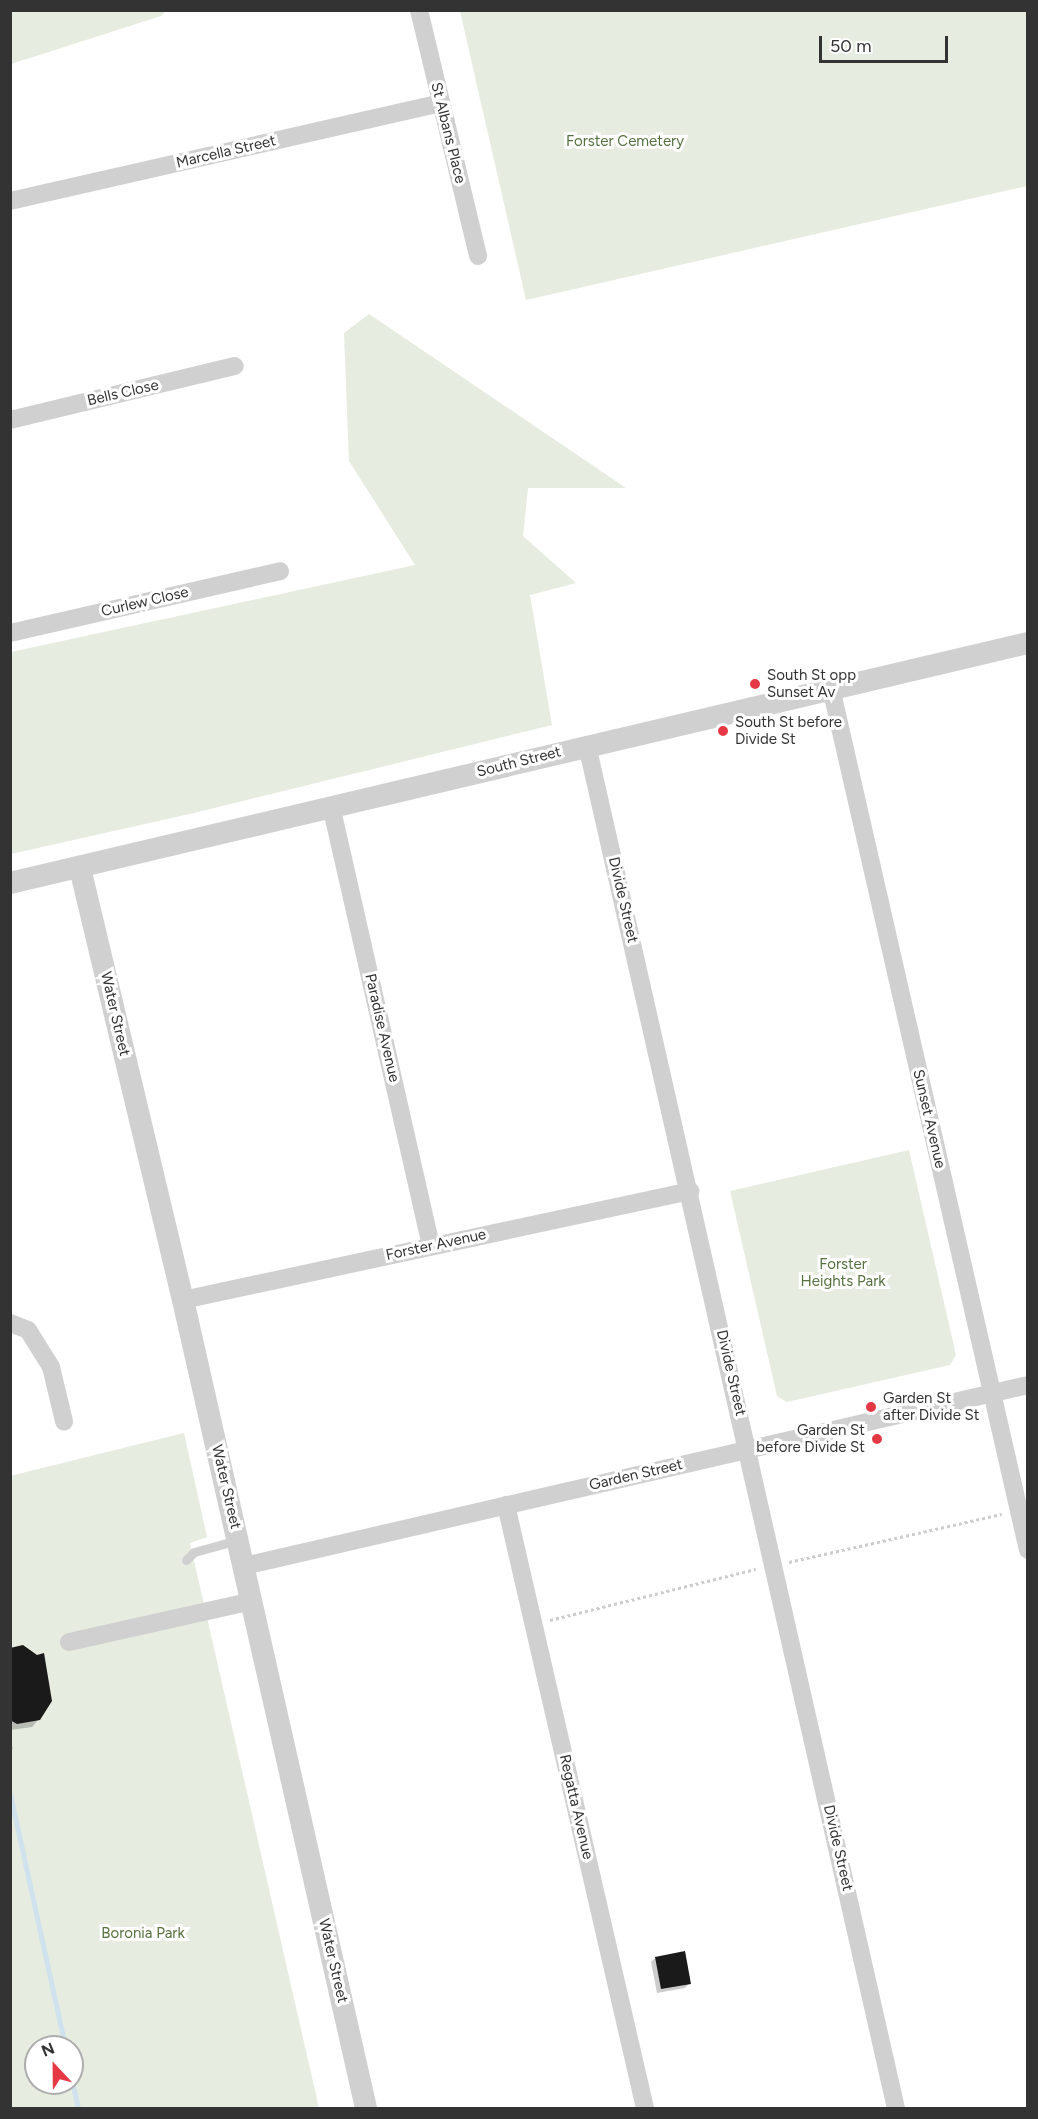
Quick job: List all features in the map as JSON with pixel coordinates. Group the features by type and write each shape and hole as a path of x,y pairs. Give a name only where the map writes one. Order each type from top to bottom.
{"street":[{"name":"St Albans Place","path":"419,10 478,256"},
{"name":"Marcella Street","path":"10,201 441,103"},
{"name":"Bells Close","path":"10,420 235,366"},
{"name":"Curlew Close","path":"10,633 280,571"},
{"name":"South Street","path":"10,883 332,810 587,745 1028,643"},
{"name":"Sunset Avenue","path":"831,688 1028,1550"},
{"name":"Divide Street","path":"587,745 749,1449 896,2109"},
{"name":"Paradise Avenue","path":"332,810 431,1246"},
{"name":"Water Street","path":"80,868 183,1300 366,2109"},
{"name":"Forster Avenue","path":"183,1300 690,1191"},
{"path":"10,1323 28,1329 51,1367 64,1421"},
{"name":"Garden Street","path":"244,1566 1028,1385"},
{"name":"Regatta Avenue","path":"506,1505 645,2109"},
{"path":"69,1642 252,1601"}],"lane":[{"path":"186,1560 194,1552 238,1540"}],"green space":[{"path":"11,10 166,11 161,16 11,64"},
{"name":"Forster Cemetery","path":"460,11 1027,11 1027,186 526,300"},
{"path":"369,314 626,488 528,488 523,536 576,583 530,595 552,725 194,813 11,854 11,652 415,565 349,461 344,333"},
{"name":"Forster Heights Park","path":"909,1150 956,1355 950,1365 787,1402 777,1396 730,1191"},
{"name":"Boronia Park","path":"184,1433 207,1537 190,1543 319,2108 11,2108 10,1476"}],"building":[{"path":"23,1645 37,1655 44,1653 52,1701 40,1720 17,1724 10,1720 10,1648"},
{"path":"685,1951 691,1984 661,1989 655,1957"}],"waterway":[{"path":"10,1794 62,2035"},
{"path":"75,2095 78,2108"}],"place":[{"name":"South St opp Sunset Av","path":"755,684"},
{"name":"South St before Divide St","path":"723,731"},
{"name":"Garden St after Divide St","path":"871,1407"},
{"name":"Garden St before Divide St","path":"877,1439"}]}
